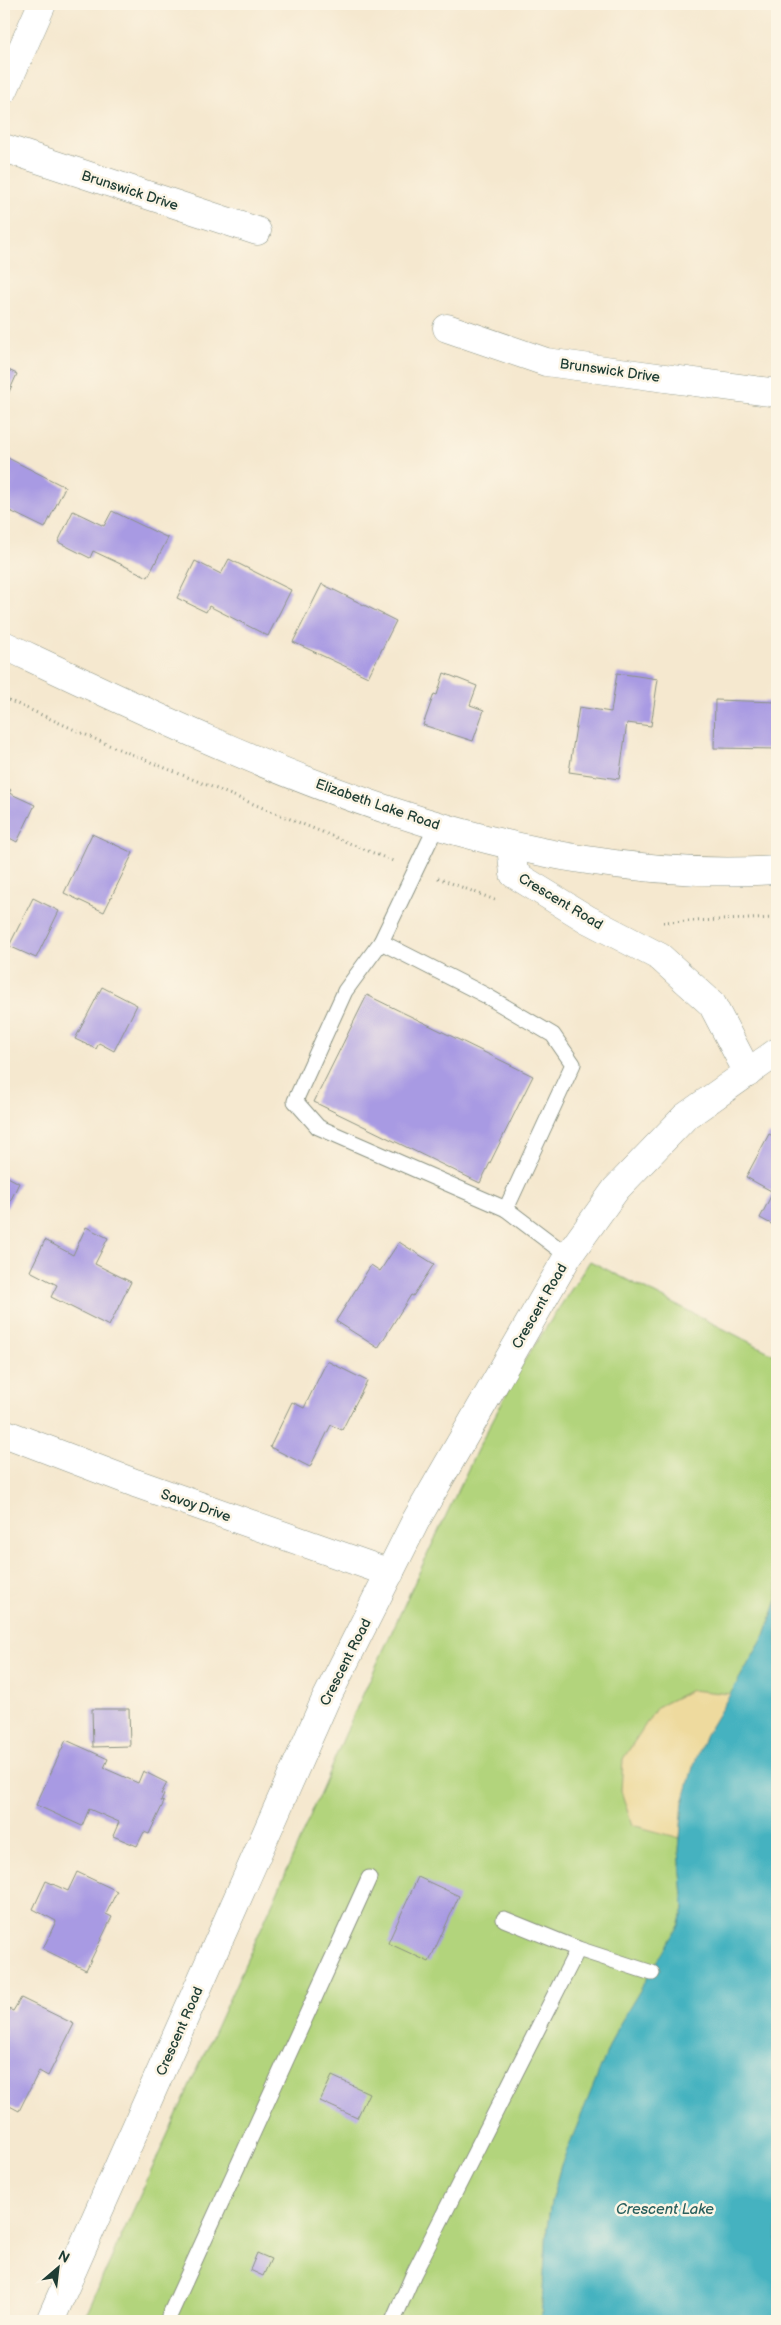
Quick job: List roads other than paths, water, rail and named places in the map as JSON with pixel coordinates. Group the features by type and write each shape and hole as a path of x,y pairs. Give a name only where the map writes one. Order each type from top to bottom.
{"street":[{"path":"4,90 42,4"},
{"name":"Brunswick Drive","path":"4,148 257,231"},
{"name":"Brunswick Drive","path":"447,328 546,362 777,393"},
{"name":"Elizabeth Lake Road","path":"4,645 285,771 354,798 437,825 511,846 636,866 703,871 777,870"},
{"name":"Crescent Road","path":"511,846 514,874 588,919 660,957 712,1004 748,1073"},
{"name":"Crescent Road","path":"50,2321 324,1701 416,1520 568,1256 616,1189 685,1117 777,1052"},
{"name":"Savoy Drive","path":"4,1433 135,1483 390,1573"}],"lane":[{"path":"437,825 381,942 345,991 295,1101 318,1127 506,1209 568,1256"},
{"path":"381,942 485,995 553,1035 573,1064 506,1209"},
{"path":"167,2321 370,1878"},
{"path":"504,1919 578,1948 652,1973"},
{"path":"393,2321 414,2273 578,1948"}],"water":[{"name":"Crescent Lake","path":"777,1600 777,2321 541,2321 547,2227 551,2202 561,2165 616,2030 680,1924 684,1908 679,1850 683,1803 693,1767 706,1735 765,1635"}]}
